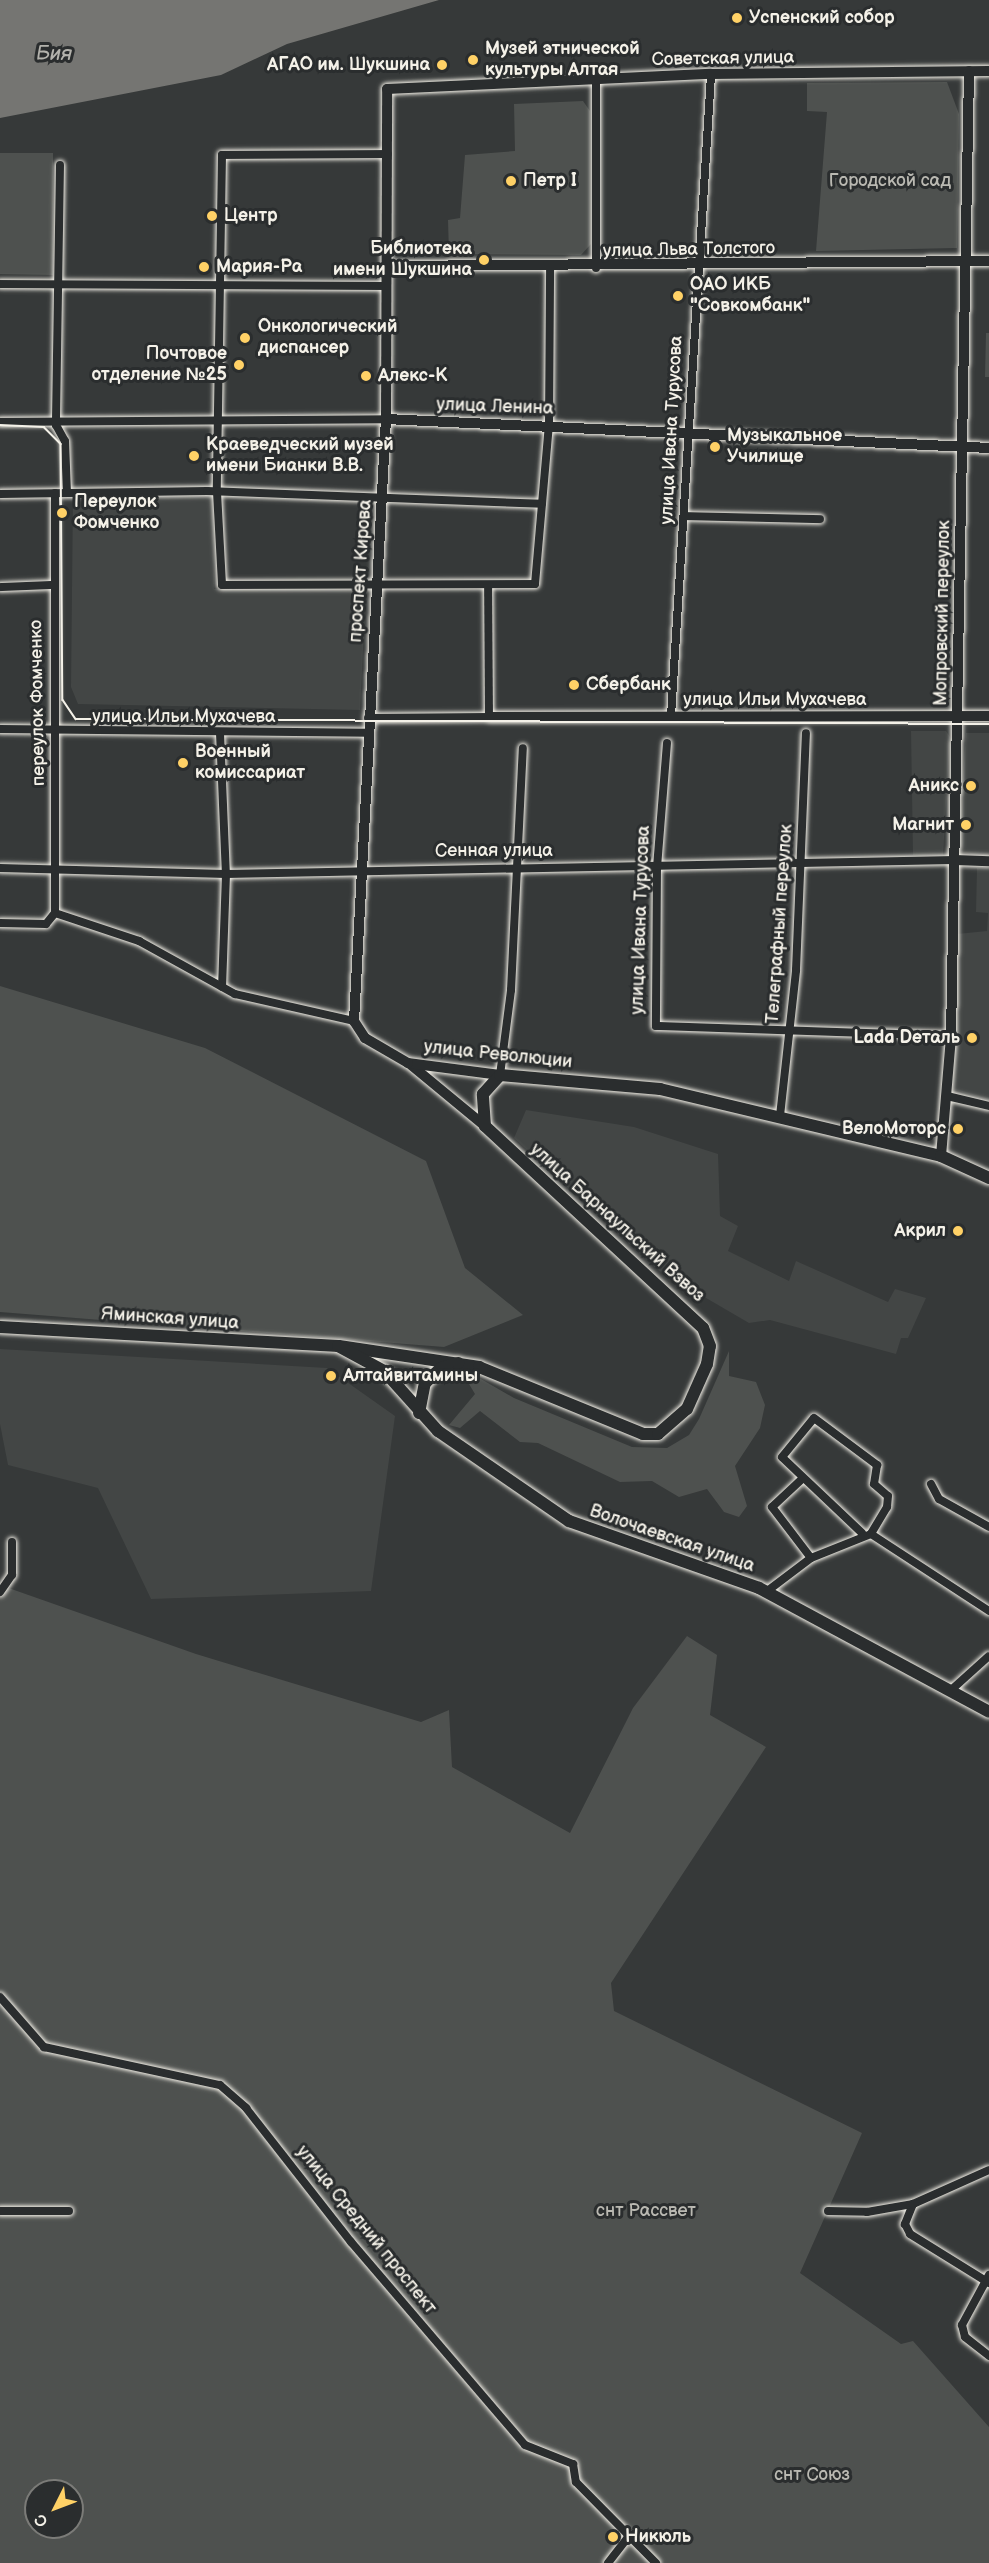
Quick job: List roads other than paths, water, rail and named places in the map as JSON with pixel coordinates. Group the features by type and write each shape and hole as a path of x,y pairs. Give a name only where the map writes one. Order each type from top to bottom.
{"main road":[{"name":"улица Революции","path":"500,1075 660,1089 941,1156 989,1178"},
{"path":"485,1126 483,1094 500,1075"},
{"name":"улица Барнаульский Взвоз","path":"338,1346 460,1362 651,1435 671,1426 687,1409 710,1346 685,1307 485,1126"},
{"name":"Яминская улица","path":"0,1327 338,1346"},
{"name":"Волочаевская улица","path":"338,1346 384,1371 419,1413 569,1521 766,1592 989,1712"},
{"path":"419,1413 420,1394 431,1374 460,1362"}],"street":[{"name":"Мопровский переулок","path":"941,1156 951,1036 969,71"},
{"name":"Советская улица","path":"387,88 711,74 989,71"},
{"name":"улица Ивана Турусова","path":"671,716 711,74"},
{"path":"596,80 596,268"},
{"name":"проспект Кирова","path":"354,1021 364,867 368,718 375,586 386,419 383,286 390,266 387,88"},
{"path":"388,154 222,155 217,422 217,492 222,585 488,588 535,584 549,425 550,267"},
{"path":"60,165 56,425 65,441 67,493"},
{"name":"улица Льва Толстого","path":"390,266 698,268 989,261"},
{"path":"0,284 383,286"},
{"name":"улица Ленина","path":"0,422 56,425 386,419 549,425 689,435 989,448"},
{"path":"0,494 217,492 542,504"},
{"name":"переулок Фомченко","path":"55,493 53,585 55,913"},
{"path":"685,516 820,519"},
{"path":"0,587 53,585"},
{"path":"368,718 489,717 488,588"},
{"name":"улица Ильи Мухачева","path":"489,717 989,716"},
{"name":"улица Ильи Мухачева","path":"0,729 55,728 77,733 368,733"},
{"path":"220,733 226,873 222,987"},
{"name":"Телеграфный переулок","path":"780,1116 790,1029 802,863 806,733"},
{"name":"улица Ивана Турусова","path":"667,743 657,867 656,1026 790,1029"},
{"path":"500,1075 518,868 524,748"},
{"name":"Сенная улица","path":"0,868 226,873 364,867 657,867 989,861"},
{"path":"0,923 46,924 55,913 139,941 222,987 321,1017 354,1021"},
{"name":"улица Революции","path":"354,1021 365,1038 408,1063 500,1075"},
{"path":"790,1029 951,1036"},
{"name":"улица Барнаульский Взвоз","path":"408,1063 485,1126"},
{"path":"946,1096 989,1106"},
{"path":"766,1592 811,1558 867,1534 887,1507 888,1496 874,1484 877,1465 814,1418 782,1457 802,1479 867,1534 989,1611"},
{"path":"802,1479 772,1507 811,1558"},
{"path":"931,1485 945,1503 989,1527"},
{"path":"0,1592 12,1575 12,1542"},
{"path":"950,1691 989,1656"},
{"name":"улица Средний проспект","path":"0,1997 44,2047 220,2085 246,2108 351,2242 525,2445 573,2464 576,2482 627,2539 656,2563"},
{"path":"828,2211 867,2212 913,2204 989,2170"},
{"path":"913,2204 905,2224 910,2234 988,2280 962,2325 965,2337 989,2356"},
{"path":"0,2211 69,2211"},
{"path":"608,2563 627,2539"}],"water":[{"name":"Бия","path":"0,0 439,0 287,44 221,75 0,118"}],"tram line":[{"path":"0,425 44,427 61,444 63,700 76,719 989,724"}],"place":[{"name":"Успенский собор","path":"737,18"},
{"name":"Музей этнической культуры Алтая","path":"473,60"},
{"name":"АГАО им. Шукшина","path":"442,65"},
{"name":"Петр I","path":"511,181"},
{"name":"Центр","path":"212,216"},
{"name":"Библиотека имени Шукшина","path":"484,260"},
{"name":"Мария-Ра","path":"204,267"},
{"name":"ОАО ИКБ \"Совкомбанк\"","path":"678,296"},
{"name":"Онкологический диспансер","path":"245,338"},
{"name":"Почтовое отделение №25","path":"239,365"},
{"name":"Алекс-К","path":"366,376"},
{"name":"Музыкальное Училище","path":"715,447"},
{"name":"Краеведческий музей имени Бианки В.В.","path":"194,456"},
{"name":"Переулок Фомченко","path":"62,513"},
{"name":"Сбербанк","path":"574,685"},
{"name":"Военный комиссариат","path":"183,763"},
{"name":"Аникс","path":"971,786"},
{"name":"Магнит","path":"966,825"},
{"name":"Lada Dеталь","path":"972,1038"},
{"name":"ВелоМоторс","path":"958,1129"},
{"name":"Акрил","path":"958,1231"},
{"name":"Алтайвитамины","path":"331,1376"},
{"name":"Никюль","path":"613,2537"}],"park label":[{"name":"Городской сад","path":"890,181"},
{"name":"снт Рассвет","path":"646,2211"},
{"name":"снт Союз","path":"812,2475"}]}
